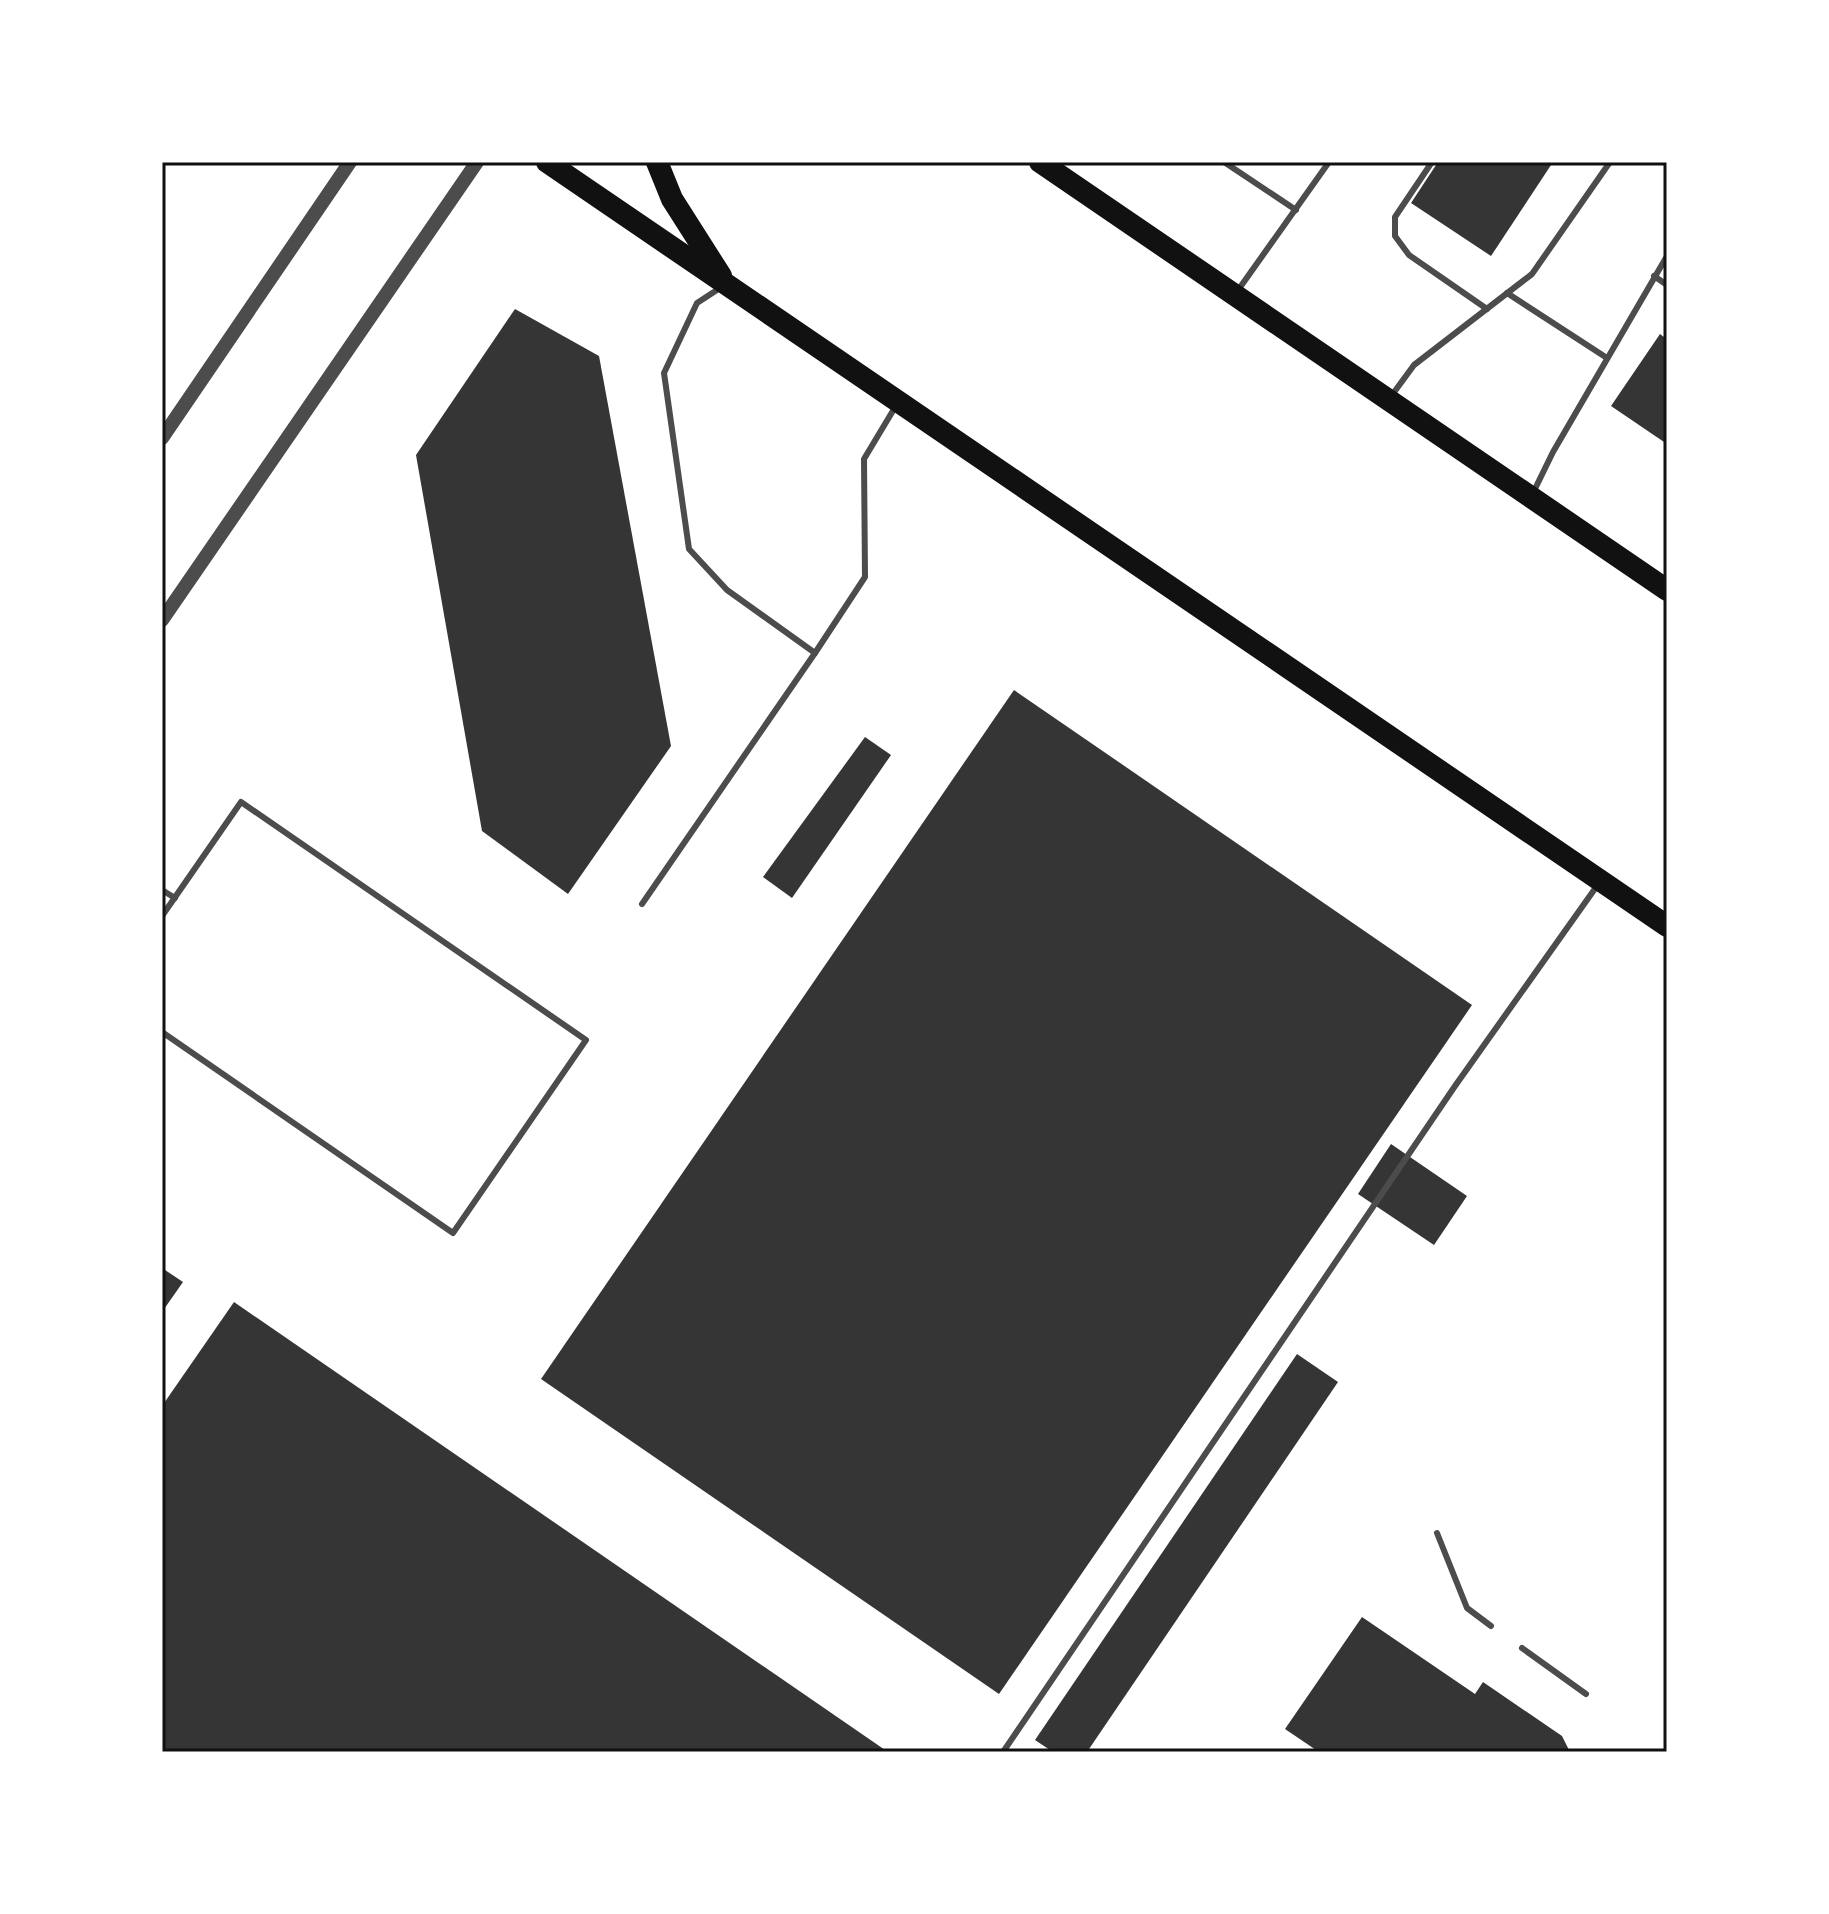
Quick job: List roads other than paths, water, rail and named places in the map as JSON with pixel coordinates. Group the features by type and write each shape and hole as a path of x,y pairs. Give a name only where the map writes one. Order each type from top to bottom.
{"highway":[{"path":"547,162 1667,926"},
{"path":"657,162 672,199 727,284"},
{"path":"1040,162 1667,590"}],"street":[{"path":"162,438 350,162"},
{"path":"162,620 477,162"}],"lane":[{"path":"1224,162 1296,210"},
{"path":"1234,296 1329,162"},
{"path":"1432,162 1395,217 1395,236 1409,255 1487,309"},
{"path":"1388,401 1414,365 1532,274 1610,162"},
{"path":"1531,498 1553,452 1667,256"},
{"path":"1654,276 1667,285"},
{"path":"727,284 697,303 664,373 689,549 727,590 815,653"},
{"path":"1507,293 1607,358"},
{"path":"642,904 865,577 864,459 898,401"},
{"path":"162,916 241,802 586,1040 453,1233 162,1032"},
{"path":"1003,1752 1455,1086 1601,880"},
{"path":"162,890 175,898"},
{"path":"1437,1533 1467,1608 1491,1626"},
{"path":"1522,1648 1586,1694"}]}
